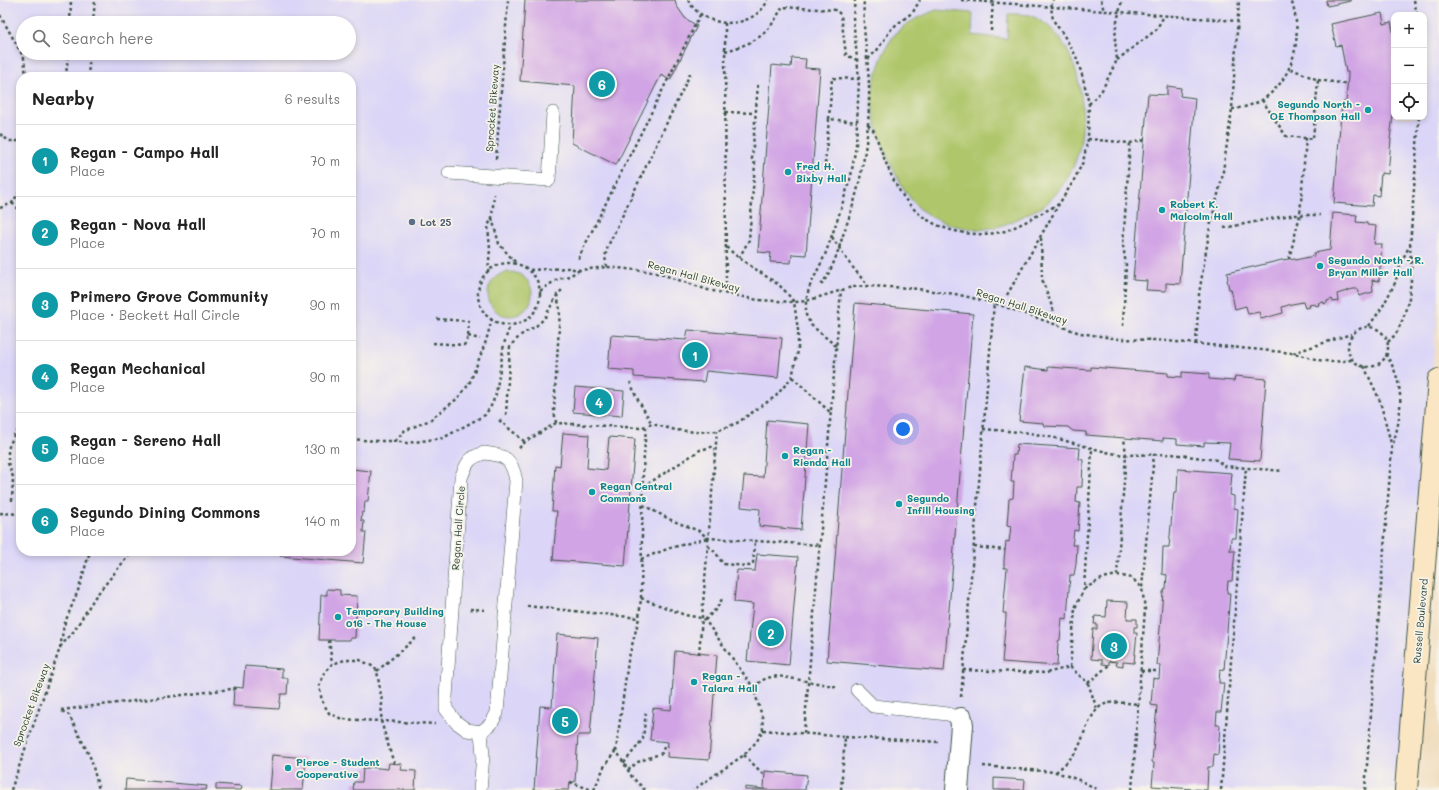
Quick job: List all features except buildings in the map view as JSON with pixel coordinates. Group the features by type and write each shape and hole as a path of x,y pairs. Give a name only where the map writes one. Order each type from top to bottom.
{"main road":[{"name":"Russell Boulevard","path":"1406,790 1437,444 1439,380"}],"street":[{"path":"957,790 962,725 960,719"}],"lane":[{"path":"449,173 549,180 552,113"},
{"name":"Regan Hall Circle","path":"481,732 467,730 456,722 446,709 461,478 468,462 484,453 499,454 508,460"},
{"path":"480,790 483,756 481,732 491,724 497,713 506,612 516,481 514,470 508,460"},
{"path":"857,690 873,706 948,714 960,719"}],"path":[{"path":"70,16 71,0"},
{"path":"94,16 95,0"},
{"name":"Sprocket Bikeway","path":"492,319 485,313 480,304 479,295 480,285 488,272 490,249 488,226 492,218 508,0"},
{"path":"688,0 691,7 700,15 712,20 726,23 740,22 756,16 765,7 768,0"},
{"path":"836,346 811,325 806,315 806,301 832,237 851,176 856,145 859,79 853,18 855,0"},
{"path":"821,286 826,279 839,249 859,182 868,125 869,87 864,0"},
{"path":"868,60 878,49 892,28 913,12 920,0"},
{"path":"961,0 992,1 1238,21"},
{"path":"1007,295 1073,182 1083,162 1088,139 1089,104 1083,78 1076,56 1053,20 1051,7 1053,0"},
{"path":"1101,0 1104,11"},
{"path":"1089,104 1102,90 1116,60 1115,40 1122,0"},
{"path":"1196,344 1199,294 1210,228 1222,178 1232,109 1239,0"},
{"path":"1232,109 1243,107 1262,100 1280,85 1289,68 1295,50 1297,35 1296,21 1291,0"},
{"path":"1414,0 1416,12"},
{"path":"991,31 992,1"},
{"path":"725,51 745,46 763,35 777,18 782,7 836,10 841,15 846,55 857,60"},
{"path":"0,15 16,44"},
{"path":"579,260 579,257 700,15"},
{"path":"1116,60 1156,30 1164,16"},
{"path":"726,23 726,294"},
{"path":"24,60 25,72"},
{"path":"66,72 67,60"},
{"path":"88,72 89,60"},
{"path":"1289,68 1318,80 1348,84"},
{"path":"607,267 605,257 608,246 691,72"},
{"path":"825,164 832,78 859,79"},
{"path":"1262,100 1286,136 1314,139 1318,80"},
{"path":"739,258 749,240 755,164 752,159 758,84"},
{"path":"725,112 755,112"},
{"path":"829,119 857,122"},
{"path":"1293,353 1332,362 1352,360 1364,366 1370,367 1377,365 1386,355 1388,342 1396,334 1403,319 1409,298 1412,271 1410,247 1419,120"},
{"path":"868,125 874,131 897,188 907,202 920,215 931,222 950,230 966,234 985,234 1004,231 1059,204"},
{"path":"0,134 8,141 16,141"},
{"path":"1289,259 1300,215 1306,138"},
{"path":"1088,139 1130,142 1144,140"},
{"path":"1123,326 1126,265 1123,245 1130,142"},
{"path":"0,208 12,203 16,197"},
{"path":"12,203 16,207"},
{"path":"1224,228 1290,215 1320,215"},
{"name":"Sprocket Bikeway","path":"492,218 496,227 499,244 517,264 530,270"},
{"path":"832,237 850,264 868,286"},
{"path":"1041,238 1042,279 1054,312"},
{"path":"508,460 525,442 556,423 640,428 652,424 676,430 696,432 717,431 737,423 776,396 792,377 798,352 798,330 794,302 779,285 739,258 726,247"},
{"path":"1369,326 1383,306 1395,283 1401,262 1410,247"},
{"path":"488,272 497,266 506,263 517,264"},
{"name":"Regan Hall Bikeway","path":"530,270 568,268 580,270 607,267 647,271 726,294 758,300 794,302 806,301 852,287 868,286 910,288 940,292 994,303 1080,333 1119,339 1156,340 1293,353"},
{"path":"394,441 404,431 430,420 458,398 469,384 486,341 492,319 510,325 520,323 529,318 539,301 540,291 537,281 530,270"},
{"path":"540,291 556,280 570,276 580,270"},
{"path":"506,415 510,346 521,335 536,326 544,318 557,295 564,288"},
{"path":"804,733 841,290"},
{"path":"556,423 554,410 560,310 557,295"},
{"path":"960,719 994,303"},
{"path":"433,343 464,345 468,336 468,321 436,319"},
{"path":"356,439 407,443 442,438 485,415 496,394 504,344 510,325"},
{"path":"1352,360 1347,347 1352,334 1356,330 1369,326 1376,328 1381,331 1388,342"},
{"path":"1293,353 1352,334"},
{"path":"468,336 480,339"},
{"path":"1365,790 1392,447 1399,425 1401,402 1397,379 1392,364 1386,355"},
{"path":"1364,366 1380,401 1392,447"},
{"path":"792,377 830,414"},
{"path":"630,382 637,398 652,424"},
{"path":"499,420 525,442"},
{"path":"570,782 593,790 604,767 616,750 628,661 639,618 641,598 643,470 646,427"},
{"path":"983,429 1030,433 1055,438 1110,453 1126,455 1172,454 1217,460 1224,466 1282,471"},
{"path":"698,654 708,546 714,446 717,431"},
{"path":"12,502 13,477 8,462 8,449 16,433"},
{"path":"1118,575 1126,455 1124,438"},
{"path":"643,487 700,450 714,446"},
{"path":"1070,667 1075,608 1084,589 1092,449"},
{"path":"1132,790 1145,609 1142,588 1154,454"},
{"path":"1221,790 1246,468"},
{"path":"643,505 671,520 699,530 708,538"},
{"path":"0,513 16,513"},
{"path":"641,559 670,548 708,538 820,545"},
{"path":"708,546 716,553 723,564 749,566 753,563 755,542"},
{"path":"974,547 1005,550"},
{"name":"Sprocket Bikeway","path":"11,790 60,648 64,625 79,588 89,556"},
{"name":"Sprocket Bikeway","path":"60,648 74,630 95,597 128,556"},
{"path":"1084,589 1103,578 1118,575 1132,578 1142,588"},
{"path":"641,598 685,615 705,620 753,687 762,716 763,730 757,741 744,755 693,790"},
{"path":"705,620 717,608 722,599"},
{"path":"527,606 639,618"},
{"path":"452,607 506,612"},
{"path":"377,671 417,637"},
{"path":"328,640 332,664"},
{"path":"394,764 381,721 382,702 377,671 374,667 360,660 345,660 332,664 324,673 319,686 322,701 329,713 342,719 381,721 436,724"},
{"path":"1088,683 1109,665"},
{"path":"963,670 1046,673 1070,667"},
{"path":"1070,667 1088,683 1097,709"},
{"path":"1141,671 1160,671"},
{"path":"753,687 766,678 778,676 857,690"},
{"path":"99,790 91,758 69,715 61,710 239,688"},
{"path":"1056,772 1077,751 1084,732 1097,709 1103,704 1112,702 1138,704"},
{"path":"624,763 643,739 646,711"},
{"path":"763,730 845,737 940,742"},
{"path":"841,790 845,737"},
{"path":"628,770 638,762 662,753 664,747 668,746"},
{"path":"616,750 632,777 645,790"},
{"path":"744,755 765,776"},
{"path":"983,766 1056,772 1079,780 1099,790"}],"shaded area":[{"path":"0,0 1439,0 1439,290 1398,790 0,790"}],"green space":[{"path":"936,10 973,13 972,35 1007,39 1008,14 1031,15 1055,32 1066,48 1074,66 1080,87 1082,129 1074,165 1068,176 1054,196 1045,205 998,227 969,229 943,222 921,210 912,201 896,175 883,145 874,115 872,94 879,64 888,45 898,31 906,24"},
{"path":"506,272 514,272 526,278 532,290 532,298 526,310 514,316 506,316 494,310 488,298 488,290 494,278"}],"place":[{"name":"Segundo Dining Commons","path":"602,84"},
{"name":"Segundo North - OE Thompson Hall","path":"1368,110"},
{"name":"Fred H. Bixby Hall","path":"788,172"},
{"name":"Robert K. Malcolm Hall","path":"1162,210"},
{"name":"Lot 25","path":"412,222"},
{"name":"Segundo North - R. Bryan Miller Hall","path":"1320,266"},
{"name":"Regan - Campo Hall","path":"695,355"},
{"name":"Regan Mechanical","path":"599,402"},
{"name":"Regan - Rienda Hall","path":"785,456"},
{"name":"Regan Central Commons","path":"592,492"},
{"name":"Segundo Infill Housing","path":"899,504"},
{"name":"Temporary Building 016 - The House","path":"338,617"},
{"name":"Regan - Nova Hall","path":"771,633"},
{"name":"Primero Grove Community","path":"1114,646"},
{"name":"Regan - Talara Hall","path":"694,682"},
{"name":"Regan - Sereno Hall","path":"565,721"},
{"name":"Pierce - Student Cooperative","path":"288,768"}]}
